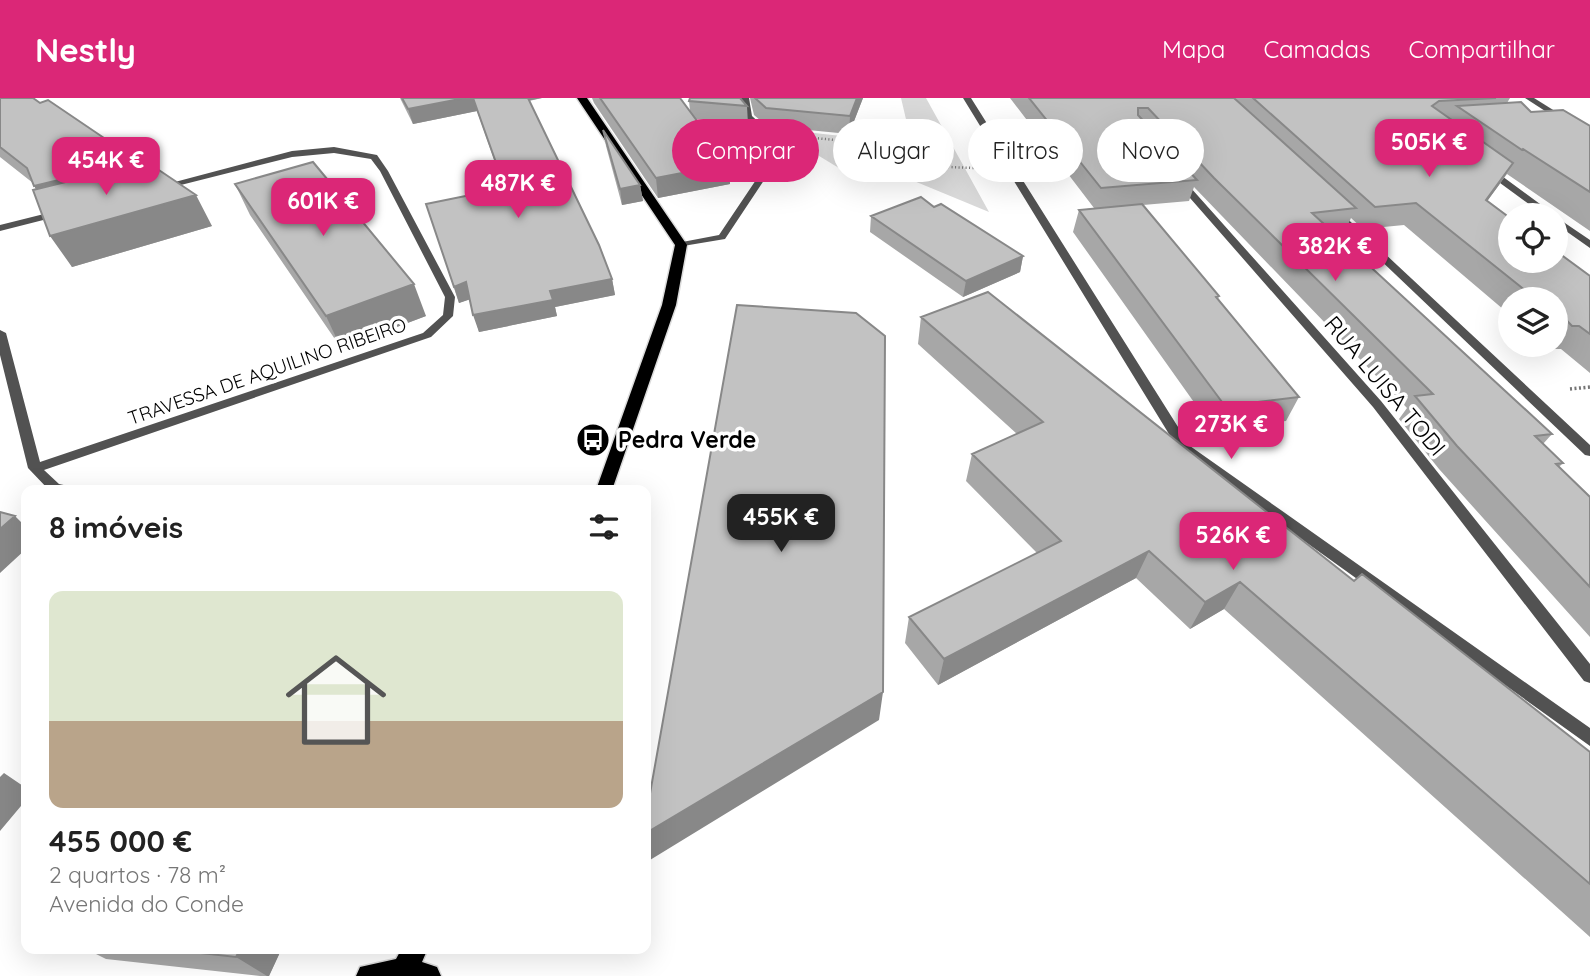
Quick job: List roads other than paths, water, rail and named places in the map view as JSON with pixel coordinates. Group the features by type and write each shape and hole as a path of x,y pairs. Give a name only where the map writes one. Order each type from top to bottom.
{"main road":[{"path":"582,98 681,245 669,304 606,485"},
{"path":"369,976 416,965"}],"street":[{"path":"681,245 722,237 728,232 778,153 775,142 748,117 745,98"},
{"path":"967,98 1185,449 1590,738"},
{"path":"1529,98 1590,137"},
{"path":"1547,120 1560,119"},
{"name":"TRAVESSA DE AQUILINO RIBEIRO","path":"36,468 427,335 448,316 450,297 384,171 374,157 334,150 292,154 146,191"},
{"path":"1483,166 1534,203"},
{"name":"RUA LUISA TODI","path":"1181,182 1377,404 1590,676"},
{"path":"1328,206 1590,452"},
{"path":"0,228 66,211"},
{"path":"1568,229 1590,245"},
{"path":"0,333 36,468 52,485"}],"place":[{"name":"Pedra Verde","path":"593,440"}]}
